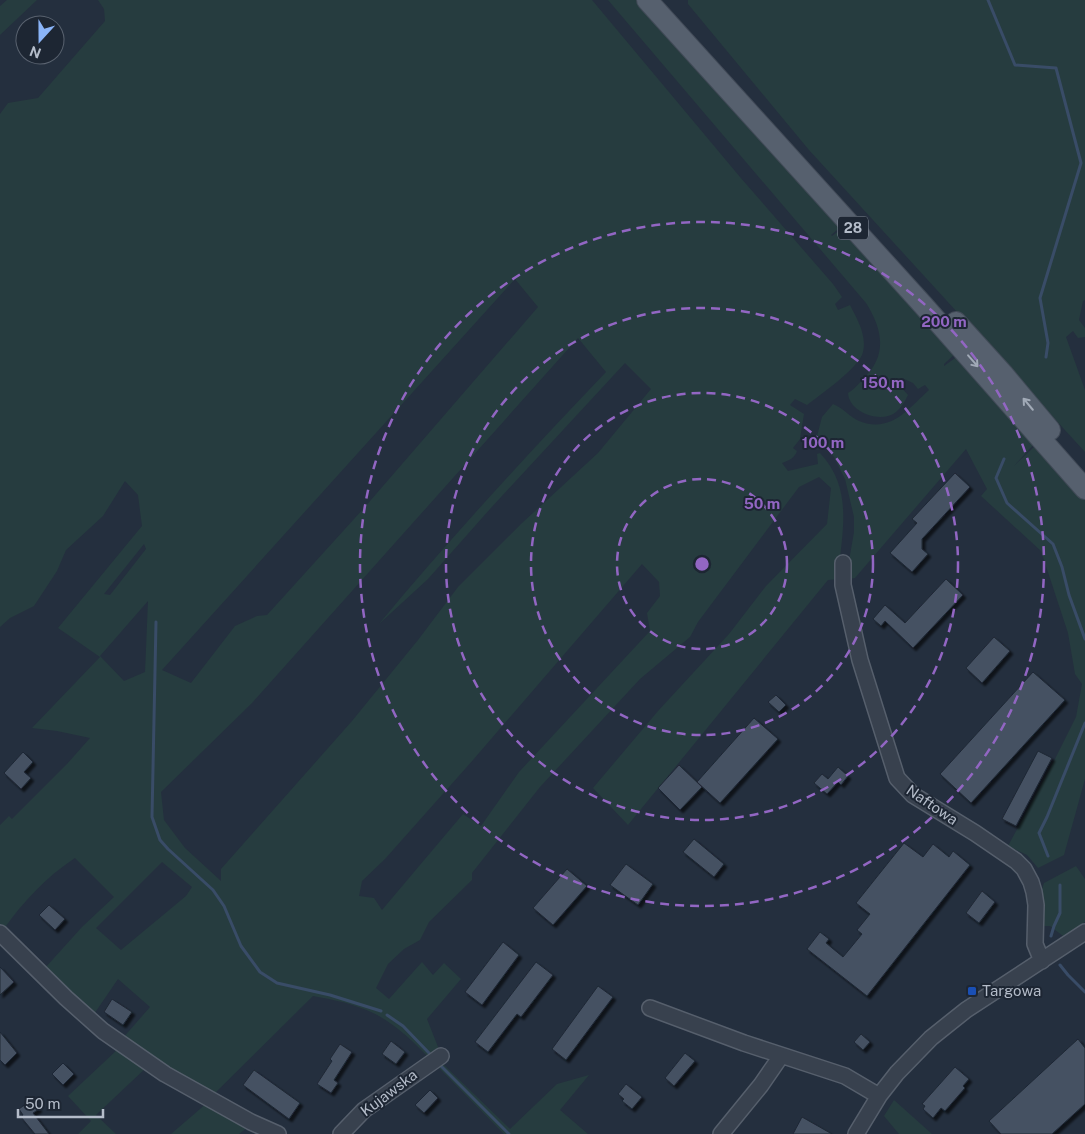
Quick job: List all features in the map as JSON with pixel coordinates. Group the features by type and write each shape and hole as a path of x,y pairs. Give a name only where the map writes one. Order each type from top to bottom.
{"main road":[{"name":"28","path":"647,0 923,305 1085,489"},
{"name":"28","path":"661,0 845,204 995,364 1085,469"}],"street":[{"name":"Naftowa","path":"843,563 843,585 860,660 897,778 913,794 1016,861 1024,869 1031,882 1035,899 1035,944 1042,961"},
{"path":"856,1134 879,1096 908,1061 941,1029 966,1010 1085,932"},
{"path":"0,933 102,1031 165,1074 251,1122 278,1134"},
{"path":"650,1008 781,1056 845,1076 879,1096"},
{"name":"Kujawska","path":"340,1134 364,1110 441,1056"},
{"path":"721,1134 761,1085 781,1056"}],"green space":[{"path":"7,0 37,0 21,15 15,15 15,21 0,35 0,6"},
{"path":"98,0 592,0 740,177 833,284 842,297 835,304 838,310 850,305 864,339 863,352 860,358 847,373 807,405 795,399 790,405 804,414 800,439 793,448 797,451 796,454 793,458 782,463 788,471 818,464 817,454 820,453 831,467 838,482 843,513 838,579 828,580 628,825 593,788 658,711 729,634 766,586 827,524 831,488 819,477 799,487 698,622 690,637 640,679 540,787 472,873 472,880 429,922 420,940 404,949 388,964 376,988 389,999 422,962 433,975 444,963 461,979 427,1019 440,1052 429,1058 406,1036 371,1012 349,1004 313,996 214,1094 209,1094 122,1039 150,1007 118,979 92,1017 45,968 82,927 114,897 75,858 54,873 36,891 3,930 0,927 0,825 9,816 12,819 90,738 32,728 100,657 58,628 142,526 138,495 125,481 103,516 66,550 57,571 34,606 10,618 0,627 0,114 8,103 38,98 105,21 104,9","holes":["515,279 538,307 364,508 267,615 257,616 235,626 191,683 162,670","578,338 606,372 490,496 379,624 428,579 625,363 651,389 598,453 521,524 458,587 418,640 352,721 221,869 221,881 185,848 164,820 161,792 252,703","144,544 146,549 110,595 104,594","642,564 659,582 660,596 647,613 650,631 519,772 481,826 463,814 382,910 374,898 359,896 362,881 385,859 473,760","148,601 145,672 124,681 100,656","162,862 192,887 186,896 121,950 96,928"]},
{"path":"608,0 638,0 842,226 831,235 844,227 956,353 944,366 958,356 1035,443 1014,466 1036,445 1085,500 1085,779 1064,855 1038,868 1027,855 1008,846 1076,717 1082,684 1075,674 1068,633 1041,551 981,496 987,489 966,449 855,578 849,579 854,517 845,479 834,457 817,436 822,417 833,404 859,421 870,424 890,422 906,411 929,390 925,385 918,389 913,383 902,378 899,385 908,395 896,412 883,417 875,417 860,411 854,406 848,393 870,371 876,362 879,352 879,333 872,313 866,303"},
{"path":"688,0 1085,0 1085,300 1083,301 1079,320 1085,328 1085,337 1078,338 1073,331 1066,337 1085,390 1085,452 809,150 688,4"},
{"path":"1076,866 1085,879 1085,922 1063,936 1050,926 1044,926 1044,920 1041,917 1041,892 1044,883"},
{"path":"118,1049 148,1066 96,1115 116,1134 78,1134 91,1121 68,1096"},
{"path":"443,1064 510,1129 557,1084 589,1075 560,1110 588,1134 504,1134 439,1068"},
{"path":"894,1100 932,1134 899,1134 884,1116"},
{"path":"207,1103 248,1127 239,1134 171,1134"}],"building":[{"path":"955,473 970,487 922,539 922,549 928,554 912,572 890,553 917,523 912,519"},
{"path":"946,579 963,595 913,648 885,621 881,626 873,619 885,605 905,623"},
{"path":"994,637 1010,651 982,683 966,668"},
{"path":"1033,672 1065,700 971,803 940,774"},
{"path":"776,695 786,705 779,712 768,702"},
{"path":"754,718 778,739 720,803 697,782"},
{"path":"1038,751 1052,758 1016,826 1002,819"},
{"path":"23,752 33,762 24,772 31,778 21,789 4,773"},
{"path":"679,765 702,787 680,810 658,788"},
{"path":"838,767 848,776 841,785 838,782 827,794 814,783 822,774 828,779"},
{"path":"694,839 724,864 714,877 683,852"},
{"path":"904,843 923,857 933,844 949,857 953,851 970,865 867,996 807,949 820,932 829,939 826,943 843,957 862,934 857,930 870,914 856,903"},
{"path":"626,864 653,884 638,905 610,885"},
{"path":"567,869 587,886 553,925 533,908"},
{"path":"982,891 995,902 979,923 966,913"},
{"path":"49,905 65,919 55,930 39,915"},
{"path":"503,942 519,955 482,1005 465,992"},
{"path":"536,962 553,975 521,1017 517,1014 488,1052 475,1042"},
{"path":"0,967 14,982 0,995"},
{"path":"598,986 613,997 566,1060 552,1049"},
{"path":"112,999 132,1012 123,1025 104,1012"},
{"path":"0,1032 17,1053 5,1065 0,1060"},
{"path":"861,1034 870,1042 863,1050 854,1042"},
{"path":"1078,1039 1085,1048 1085,1104 1052,1134 1001,1134 989,1121"},
{"path":"391,1041 405,1052 396,1064 382,1054"},
{"path":"340,1044 352,1052 334,1080 338,1083 331,1093 317,1084 332,1061 330,1059"},
{"path":"685,1053 695,1061 674,1086 665,1078"},
{"path":"63,1063 74,1074 63,1085 52,1074"},
{"path":"955,1067 969,1079 963,1086 965,1088 945,1111 941,1108 933,1118 923,1109 925,1106 922,1104"},
{"path":"254,1070 300,1103 289,1119 243,1085"},
{"path":"626,1084 642,1097 632,1109 622,1101 624,1099 618,1094"},
{"path":"430,1090 438,1098 424,1113 415,1105"},
{"path":"31,1100 39,1109 33,1113 49,1134 35,1134 21,1117 23,1115 19,1109"},
{"path":"802,1117 832,1134 793,1134"}],"waterway":[{"path":"988,0 1015,65 1056,68 1081,163 1040,298 1048,343 1046,357"},
{"path":"1004,459 996,478 1007,503 1053,544 1085,639"},
{"path":"156,622 152,817 160,840 213,890 224,906 241,946 260,972 277,983 330,995 381,1011"},
{"path":"1048,856 1039,833 1085,723"},
{"path":"1051,936 1060,913 1060,885"},
{"path":"1060,965 1085,992"},
{"path":"387,1015 403,1026 429,1053"},
{"path":"440,1065 509,1134"}],"place":[{"name":"Targowa","path":"972,991"}]}
